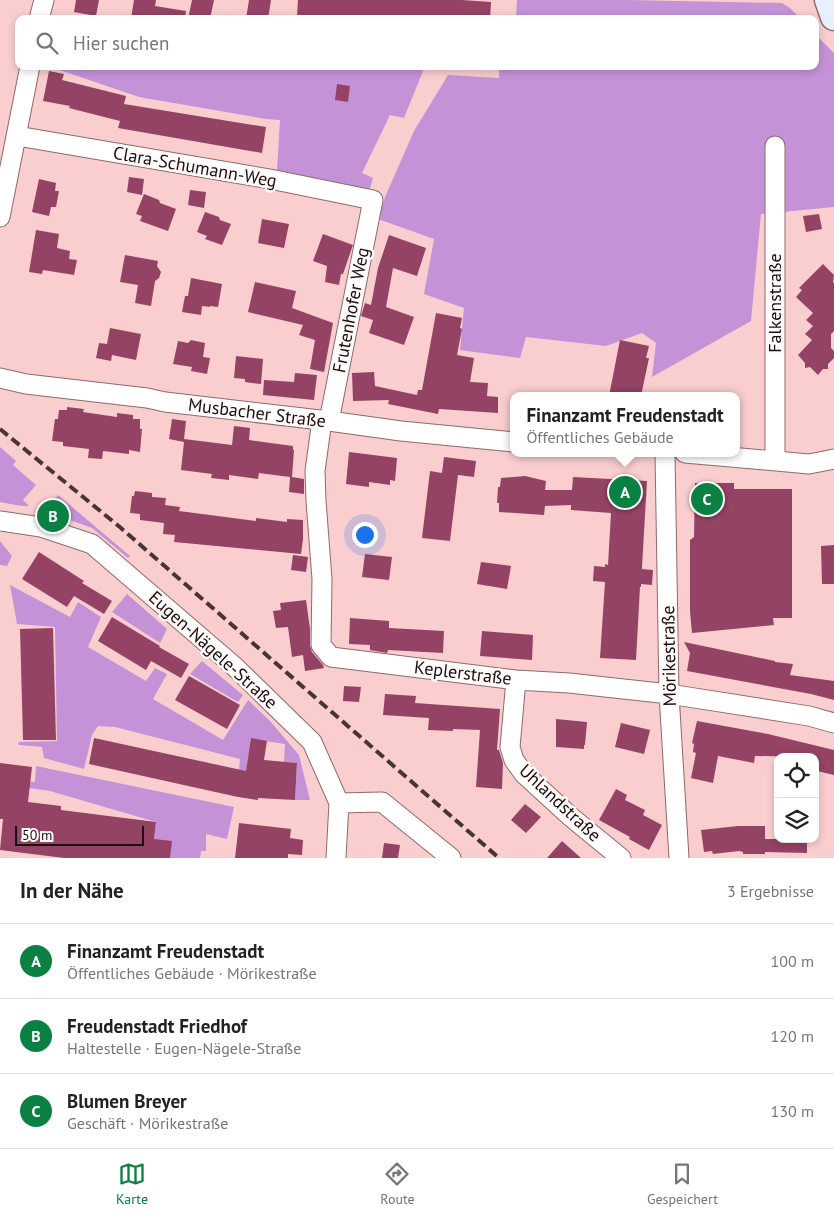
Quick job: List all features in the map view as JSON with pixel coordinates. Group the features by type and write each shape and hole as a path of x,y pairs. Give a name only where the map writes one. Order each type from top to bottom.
{"street":[{"path":"40,15 44,0"},
{"path":"828,0 834,17"},
{"path":"0,217 29,70"},
{"name":"Clara-Schumann-Weg","path":"17,136 270,179 373,200"},
{"name":"Falkenstraße","path":"774,146 775,460"},
{"name":"Frutenhofer Weg","path":"325,421 373,200"},
{"name":"Musbacher Straße","path":"0,378 26,384 401,431 510,442"},
{"name":"Keplerstraße","path":"325,421 315,471 322,579 321,646 331,657 516,680 569,683 669,694 810,716 834,723"},
{"name":"Mörikestraße","path":"665,457 669,694 679,858"},
{"path":"736,457 809,464 834,459"},
{"name":"Eugen-Nägele-Straße","path":"0,521 41,527 92,544 236,666 312,742 339,803 336,858"},
{"name":"Uhlandstraße","path":"516,680 510,747 514,760 524,774 571,817 622,858"},
{"path":"339,803 382,802 450,858"}],"shaded area":[{"path":"517,0 628,0 782,3 797,15 516,15"},
{"path":"819,38 834,53 834,207 761,214 751,321 652,377 656,343 642,333 606,346 526,337 520,358 460,350 464,308 424,294 434,239 378,219 385,197 414,131 448,75 499,78 499,70 819,70"},
{"path":"60,70 423,70 404,118 390,115 362,173 373,178 369,191 277,170 280,120 139,97"},
{"path":"0,447 16,461 13,465 36,485 23,500 29,506 0,502"},
{"path":"58,495 130,556 128,558 92,528 48,512 49,505"},
{"path":"0,541 12,556 7,566 0,565"},
{"path":"10,585 70,617 78,602 101,617 88,647 146,681 155,668 167,674 153,699 223,740 248,700 270,721 299,755 310,800 295,800 297,763 284,762 285,744 251,739 242,797 239,770 240,759 115,727 98,726 92,735 84,769 44,758 42,747 19,745 18,742 57,741 55,627 17,624"},
{"path":"127,594 167,629 160,643 112,612"},
{"path":"202,661 243,695 238,702 190,674"},
{"path":"36,766 234,807 227,839 206,834 206,851 201,851 200,858 170,858 154,839 156,822 50,791 0,784 0,778 35,782"}],"building":[{"path":"76,0 99,0 96,15 74,12"},
{"path":"134,0 156,0 155,6 186,11 186,15 132,15"},
{"path":"192,0 214,0 211,15 189,15"},
{"path":"249,0 271,0 269,15 247,15"},
{"path":"298,0 462,0 491,2 490,15 297,15"},
{"path":"49,71 64,74 62,80 126,96 124,104 266,127 262,153 118,128 120,121 69,108 70,106 43,101"},
{"path":"337,84 350,86 348,102 335,100"},
{"path":"129,177 144,179 142,195 127,192"},
{"path":"39,179 56,183 55,191 59,191 56,207 51,207 49,216 32,212"},
{"path":"190,190 206,192 204,208 188,205"},
{"path":"144,194 176,209 168,231 140,221 142,216 136,214"},
{"path":"205,212 231,224 222,245 205,239 207,236 197,232"},
{"path":"819,214 822,229 806,232 803,216"},
{"path":"262,219 289,224 284,248 258,243"},
{"path":"36,230 59,234 57,248 70,251 69,259 77,260 74,275 43,270 42,274 29,272"},
{"path":"323,234 353,245 343,274 341,274 339,285 325,282 327,266 313,261"},
{"path":"389,235 426,248 417,276 393,268 386,307 414,317 404,345 369,333 373,320 361,316 365,303 371,305 378,268"},
{"path":"125,255 158,261 157,266 161,272 159,278 155,281 151,306 135,303 138,285 120,282"},
{"path":"823,264 834,275 834,331 831,334 831,348 834,351 834,358 828,364 828,369 823,369 818,375 810,367 805,368 805,363 798,355 812,340 805,334 813,326 806,320 813,313 796,297 802,290 799,288"},
{"path":"191,278 222,284 218,307 202,306 201,315 182,312 185,296 188,296"},
{"path":"255,282 296,291 292,308 333,323 324,372 310,369 315,340 299,335 303,325 248,312"},
{"path":"436,313 462,318 457,355 474,358 470,382 488,383 487,396 498,397 498,413 439,409 438,414 388,404 389,400 353,401 352,373 374,372 375,386 417,395 418,390 422,390"},
{"path":"110,328 141,334 136,360 112,355 111,361 96,358 99,343 107,344"},
{"path":"191,340 205,343 203,357 210,358 207,374 191,371 192,367 173,364 178,341 188,343"},
{"path":"620,340 649,346 646,358 649,358 642,392 610,392"},
{"path":"236,356 263,359 261,384 245,382 245,379 234,378"},
{"path":"295,373 317,375 314,400 263,395 264,380 294,382"},
{"path":"67,407 84,409 83,412 117,417 117,413 133,415 133,419 140,419 140,429 142,429 140,452 129,450 129,454 103,451 102,459 88,458 89,449 63,446 63,442 52,441 55,419 58,419 59,410 67,410"},
{"path":"172,419 186,421 184,439 232,445 234,426 250,428 249,440 293,446 292,477 304,479 304,494 289,492 290,477 259,473 258,479 229,475 229,480 211,478 212,474 181,470 184,442 169,439"},
{"path":"349,452 397,458 395,481 390,480 390,485 369,482 369,487 346,484"},
{"path":"444,457 476,461 474,477 458,475 450,541 422,538 430,471 442,473"},
{"path":"525,476 546,481 545,490 572,490 573,477 647,481 642,569 653,570 652,585 641,584 640,587 636,660 600,658 605,582 593,581 594,566 605,567 605,564 608,565 611,513 571,510 571,505 545,506 544,515 499,512 499,503 497,503 498,487 500,487 501,478"},
{"path":"695,483 734,483 734,489 792,489 792,618 773,618 774,625 692,633 690,611 690,540 694,537"},
{"path":"135,491 152,493 152,497 166,498 165,505 180,507 179,511 256,521 256,518 287,522 287,519 303,520 301,554 174,542 175,535 163,534 164,523 140,520 140,514 130,513 132,496 134,496"},
{"path":"834,545 834,584 822,584 821,546"},
{"path":"39,552 84,581 82,583 112,601 104,614 74,596 67,607 22,579"},
{"path":"365,554 392,557 389,580 362,577"},
{"path":"293,555 308,557 306,572 291,570"},
{"path":"481,562 511,566 507,589 477,584"},
{"path":"306,600 310,645 312,652 324,668 305,671 303,655 292,657 288,627 276,628 273,611 281,610 280,603"},
{"path":"112,617 189,664 181,678 151,661 146,670 98,641"},
{"path":"350,618 389,621 389,628 444,631 443,653 388,650 387,653 370,650 370,645 349,644"},
{"path":"53,628 56,740 23,740 20,629"},
{"path":"482,631 533,635 532,660 480,656"},
{"path":"684,642 775,662 793,664 790,675 834,681 834,700 687,671 690,653"},
{"path":"189,676 240,705 227,729 175,700"},
{"path":"344,686 361,687 359,702 343,701"},
{"path":"385,694 416,696 415,703 500,709 497,750 499,750 503,763 502,789 476,787 480,730 428,730 429,718 383,715"},
{"path":"556,719 587,722 584,749 556,747"},
{"path":"697,721 768,734 834,750 834,775 819,771 819,753 774,753 774,756 755,756 754,763 718,756 713,783 691,778 696,753 693,752 694,744 692,743"},
{"path":"621,723 650,730 644,754 615,747"},
{"path":"94,738 246,771 251,738 267,741 264,760 297,763 295,800 258,798 258,800 238,797 89,764"},
{"path":"0,763 32,767 28,802 61,806 61,810 156,822 154,839 172,841 170,858 64,858 0,850 3,819 0,819"},
{"path":"616,789 627,795 625,800 645,810 643,815 662,825 649,850 599,820"},
{"path":"525,804 541,817 526,833 511,820"},
{"path":"239,823 291,829 290,838 303,840 302,855 288,854 288,858 235,858"},
{"path":"738,826 765,826 765,839 774,839 774,843 807,843 807,853 765,852 765,854 743,854 743,852 739,851 713,854 712,851 704,852 701,830"},
{"path":"562,841 581,858 547,858"},
{"path":"384,843 400,845 398,858 382,858"}],"railway":[{"path":"0,429 121,528 499,858"}],"place":[{"name":"Finanzamt Freudenstadt","path":"625,492"},
{"name":"Blumen Breyer","path":"707,499"},
{"name":"Freudenstadt Friedhof","path":"53,516"}]}
